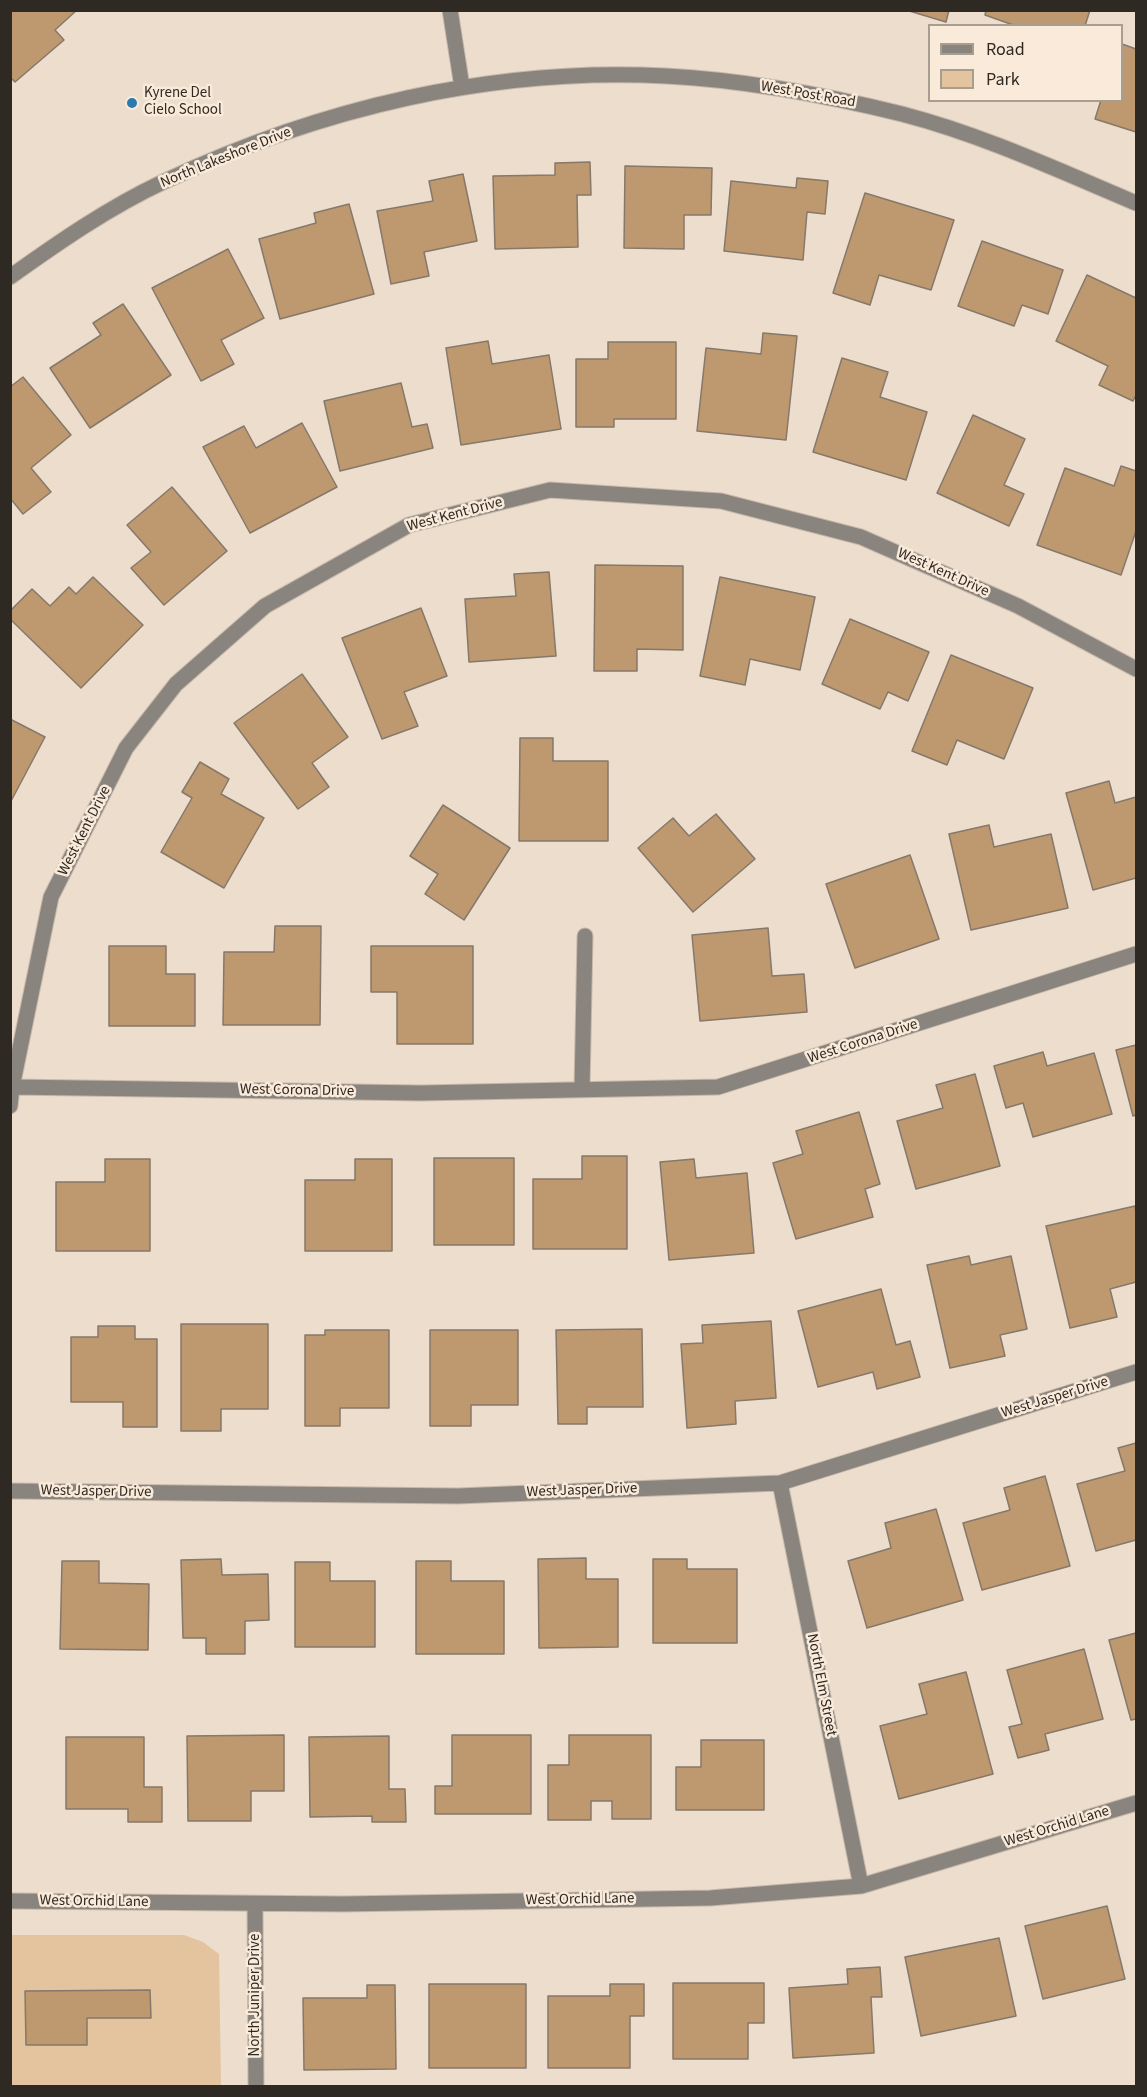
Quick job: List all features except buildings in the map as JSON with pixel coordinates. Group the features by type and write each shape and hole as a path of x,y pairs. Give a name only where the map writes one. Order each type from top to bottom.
{"street":[{"path":"450,10 462,87"},
{"name":"West Post Road","path":"462,87 515,80 612,75 666,76 776,88 904,115 953,130 1137,203"},
{"name":"North Lakeshore Drive","path":"10,277 101,216 160,183 213,160 340,114 408,97 462,87"},
{"name":"West Kent Drive","path":"10,1106 51,897 126,748 176,684 265,606 410,525 550,490 721,501 861,537 1018,606 1137,669"},
{"path":"582,1089 585,936"},
{"name":"West Corona Drive","path":"12,1087 421,1093 718,1087 1137,954"},
{"name":"West Jasper Drive","path":"10,1491 459,1496 780,1483 1137,1372"},
{"name":"North Elm Street","path":"780,1483 861,1886"},
{"name":"West Orchid Lane","path":"10,1901 255,1904 710,1898 861,1886 1137,1803"},
{"name":"North Juniper Drive","path":"255,1904 256,2086"}],"green space":[{"path":"10,1935 184,1935 203,1942 219,1954 221,2086 11,2086"}],"place":[{"name":"Kyrene Del Cielo School","path":"132,103"}]}
